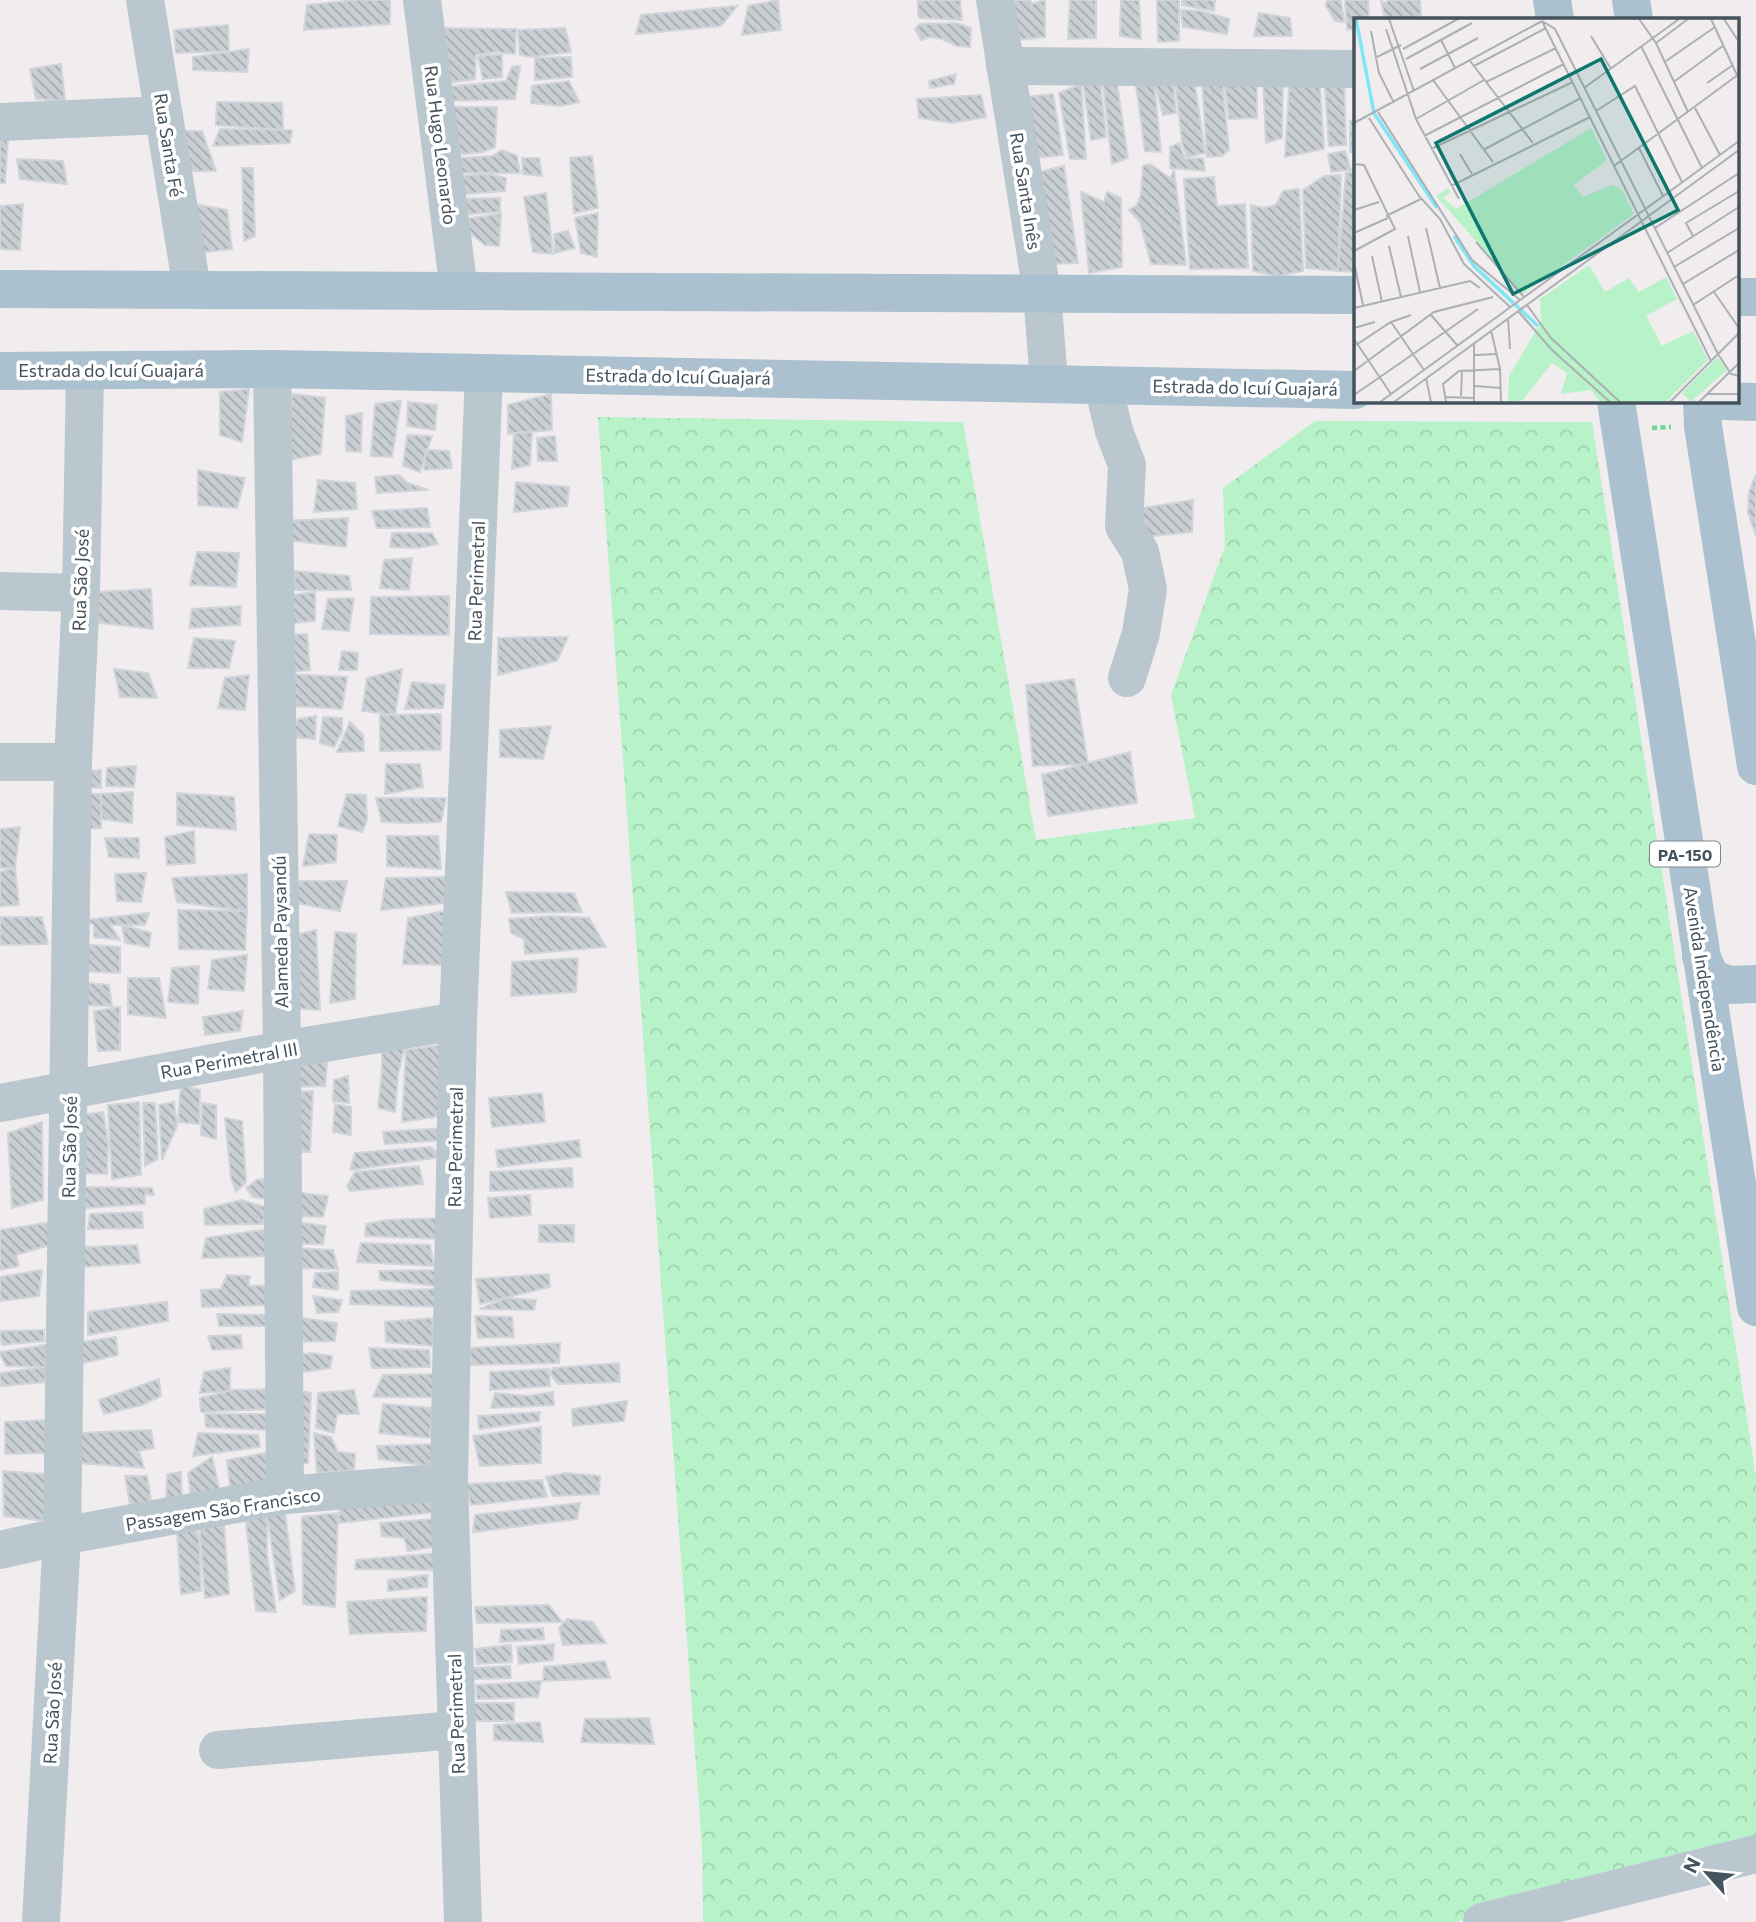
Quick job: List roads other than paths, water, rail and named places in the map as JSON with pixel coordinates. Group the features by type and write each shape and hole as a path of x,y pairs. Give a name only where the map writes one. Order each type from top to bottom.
{"main road":[{"path":"1552,0 1555,18"},
{"path":"1631,0 1634,18"},
{"path":"0,289 1354,295"},
{"path":"1738,297 1756,298"},
{"name":"Estrada do Icuí Guajará","path":"0,371 272,369 1354,390"},
{"path":"1756,402 1710,409 1756,766"},
{"name":"Avenida Independência","path":"1618,415 1756,1307"},
{"path":"1701,956 1711,978 1729,985 1756,984"}],"street":[{"name":"Rua Santa Fé","path":"145,0 192,289"},
{"name":"Rua Hugo Leonardo","path":"422,0 459,291"},
{"name":"Rua Santa Inês","path":"995,0 1042,293 1049,382"},
{"path":"1005,66 1354,69"},
{"path":"0,122 164,115"},
{"name":"Alameda Paysandú","path":"272,369 282,1050 285,1495"},
{"name":"Rua São José","path":"41,1922 62,1536 73,762 81,593 85,371"},
{"name":"Rua Perimetral","path":"463,1922 449,1482 458,1021 484,373"},
{"path":"1103,385 1114,431 1127,465 1124,526 1140,552 1148,589 1141,633 1128,678"},
{"path":"0,591 81,593"},
{"path":"0,762 73,762"},
{"name":"Rua Perimetral III","path":"0,1103 282,1050 458,1021"},
{"name":"Passagem São Francisco","path":"0,1550 285,1495 449,1482"},
{"path":"218,1750 456,1730"},
{"path":"1482,1922 1756,1854"}]}
